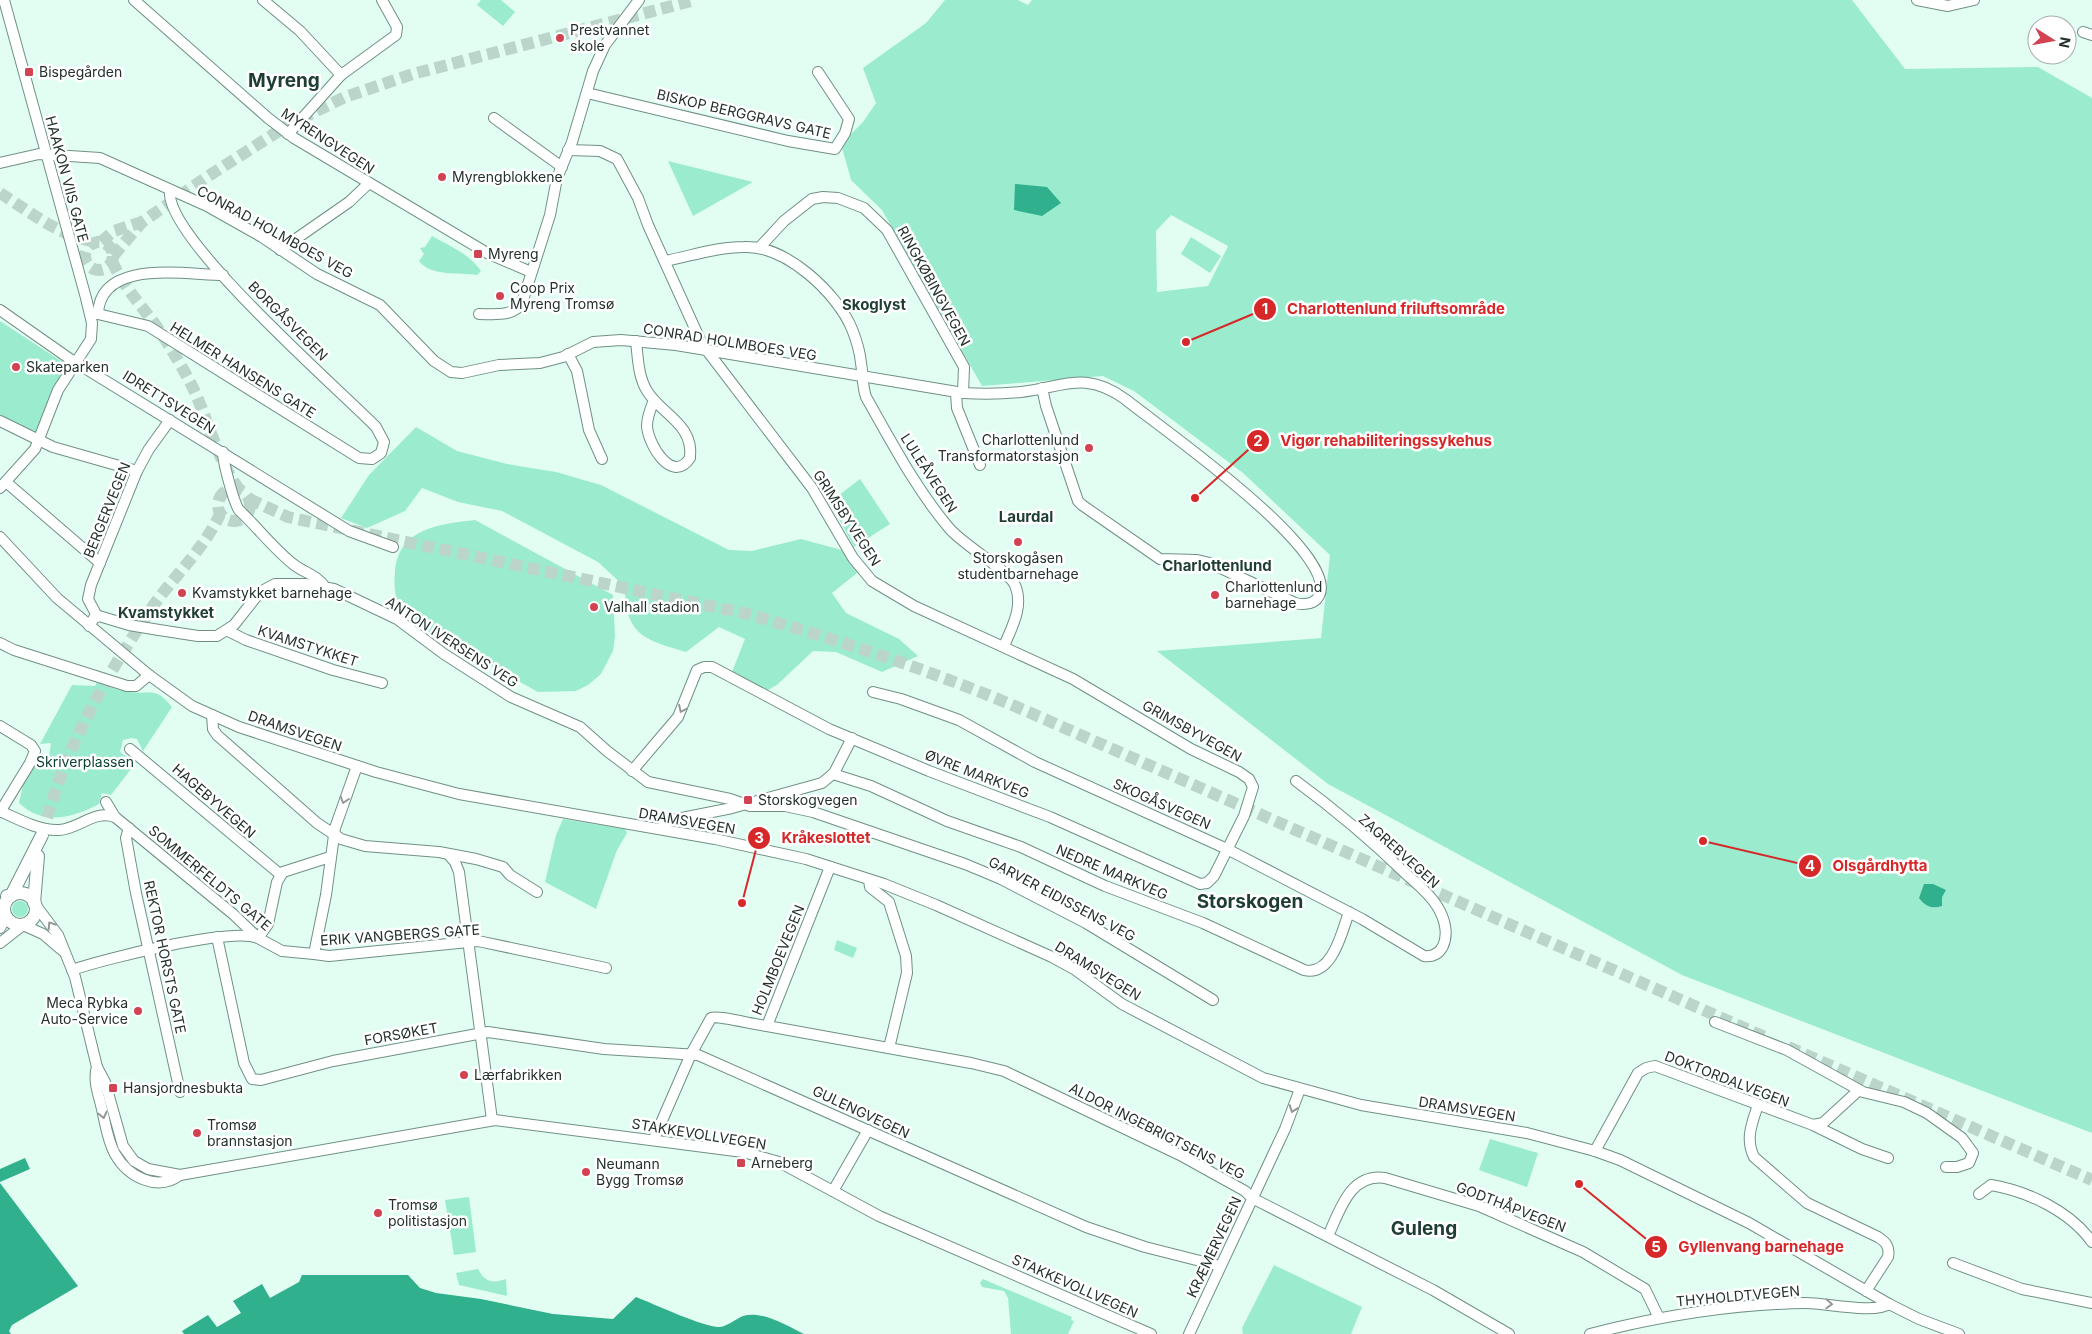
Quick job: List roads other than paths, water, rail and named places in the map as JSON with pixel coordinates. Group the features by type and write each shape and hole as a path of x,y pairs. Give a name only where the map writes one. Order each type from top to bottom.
{"main road":[{"path":"41,838 35,879 34,916 23,924 13,924 2,920 5,896 41,838"},
{"path":"5,896 22,894 29,897 34,903"}],"street":[{"name":"HAAKON VIIS GATE","path":"4,0 45,153 94,314 91,339 58,390 40,442"},
{"name":"MYRENGVEGEN","path":"134,0 288,134 487,253 531,272"},
{"path":"263,0 300,31 341,75"},
{"path":"288,134 341,75 394,37 398,30 382,0"},
{"path":"479,314 507,313 518,309 550,215 562,167 605,45 639,0"},
{"path":"1917,0 1948,6 1974,0"},
{"name":"BISKOP BERGGRAVS GATE","path":"587,93 788,141 835,149 845,132 849,119 818,72"},
{"path":"494,118 562,167"},
{"name":"GRIMSBYVEGEN","path":"568,150 600,151 617,160 634,191 692,324 708,351 812,488 853,558 872,581 914,606 1073,678 1191,749 1249,779 1253,787 1252,794 1244,816 1227,849"},
{"name":"CONRAD HOLMBOES VEG","path":"0,163 28,155 45,153 100,158 215,210 317,274 380,305 434,361 451,372 462,373 499,365 540,363 568,354 593,342 612,340 636,341 708,351 959,393 1000,394 1072,382 1097,384 1113,390 1230,480 1283,529 1315,566 1320,580 1320,593 1315,601 1295,603 1216,566 1197,560 1160,559 1078,501 1046,406 1042,388"},
{"path":"280,250 349,202 369,183"},
{"name":"BORGÅSVEGEN","path":"170,191 171,199 190,236 223,275 288,343 380,432 384,442 382,450 378,456 369,460"},
{"name":"RINGKØBINGVEGEN","path":"759,248 784,221 812,200 830,197 864,208 887,230 964,367 959,393"},
{"path":"665,261 729,248 759,248"},
{"name":"LULEÅVEGEN","path":"759,248 781,257 804,272 820,284 837,302 852,330 861,357 866,397 931,505 953,533 1014,582 1017,597 1016,618 1004,646"},
{"path":"94,314 101,300 116,281 122,278 150,273 223,275"},
{"name":"IDRETTSVEGEN","path":"0,310 77,362 349,531 393,547"},
{"name":"HELMER HANSENS GATE","path":"94,314 148,326 350,454 369,460"},
{"path":"636,341 641,378 654,400 687,433 690,453 684,465 676,466 664,461 650,441 647,424 654,400"},
{"path":"568,354 577,371 589,430 602,459"},
{"path":"959,393 957,408 980,465"},
{"name":"BERGERVEGEN","path":"97,616 88,596 100,562 137,471 149,448 170,420"},
{"path":"0,421 40,442 81,456 137,471"},
{"path":"40,442 3,485 100,562"},
{"name":"IDRETTSVEGEN","path":"223,452 225,470 233,491 233,502 239,510 290,561 301,570 313,574 325,587"},
{"path":"0,537 57,598 149,675 136,686 127,686 1,647"},
{"name":"ANTON IVERSENS VEG","path":"228,631 260,592 268,586 292,583 325,587 397,619 438,650 511,697 580,727 632,771"},
{"path":"89,626 97,616 129,625 198,636 217,636 228,631"},
{"name":"KVAMSTYKKET","path":"228,631 246,640 333,670 382,683"},
{"name":"ØVRE MARKVEG","path":"632,771 647,751 674,723 683,706 695,674 704,667 714,667 818,724 929,771 1050,817 1200,884 1211,880 1227,849"},
{"name":"DRAMSVEGEN","path":"149,675 192,706 212,715 357,766 459,794 771,850 869,880 936,905 1034,948 1074,969 1112,998 1249,1071 1300,1089 1361,1105 1527,1133 1595,1150 1641,1169 1728,1212 1888,1304 1919,1319 1959,1334"},
{"name":"SKOGÅSVEGEN","path":"873,692 901,699 959,720 1035,762 1227,849 1349,912 1419,953 1432,956"},
{"path":"212,715 213,729 217,735 317,823 334,835 365,846 476,859 503,868 510,875 537,892"},
{"path":"0,726 37,750 0,811 39,827 57,830 68,828 100,815 115,817"},
{"path":"660,829 669,821 815,786 833,774 852,738"},
{"name":"HAGEBYVEGEN","path":"130,749 281,875"},
{"path":"314,954 326,895 334,835 357,766"},
{"name":"GARVER EIDISSENS VEG","path":"632,771 657,785 730,799 744,804 785,806 813,812 878,833 984,872 1101,932 1173,978 1214,1000"},
{"name":"NEDRE MARKVEG","path":"833,774 871,786 947,821 1027,850 1105,886 1212,927 1304,970 1315,971 1324,966 1337,944 1349,912"},
{"name":"ZAGREBVEGEN","path":"1296,781 1381,851 1433,900 1443,918 1446,931 1442,948 1432,956"},
{"name":"SOMMERFELDTS GATE","path":"106,802 115,817 233,914 258,938 282,951 314,954"},
{"name":"REKTOR HORSTS GATE","path":"128,828 126,838 180,1092"},
{"path":"449,855 455,862 459,872 492,1120"},
{"path":"72,970 217,937 247,936 258,938 268,924 277,882 281,875 293,868 330,857"},
{"name":"HOLMBOEVEGEN","path":"654,1139 691,1054 713,1016 766,1026 830,867"},
{"path":"869,880 870,887 882,894 889,902 906,956 907,973 889,1048"},
{"name":"STAKKEVOLLVEGEN","path":"34,903 58,935 72,970 97,1067 95,1080 107,1131 115,1153 123,1165 138,1177 156,1183 166,1182 180,1175 492,1120 654,1139 755,1154 779,1162 906,1228 1151,1334"},
{"path":"0,943 23,924 43,934 63,951"},
{"name":"FORSØKET","path":"217,937 244,1063 250,1076 261,1080 328,1062 480,1034"},
{"name":"ERIK VANGBERGS GATE","path":"314,954 329,956 468,941 508,946 606,968"},
{"path":"1715,1022 1787,1050 1859,1090 1914,1107 1962,1138 1973,1153 1971,1160 1962,1166 1946,1167"},
{"name":"ALDOR INGEBRIGTSENS VEG","path":"766,1026 984,1066 1013,1075 1180,1155 1239,1187 1252,1198 1478,1314 1509,1334"},
{"name":"GULENGVEGEN","path":"480,1034 498,1032 604,1049 691,1054 715,1061 1086,1227 1145,1247 1220,1266"},
{"name":"DOKTORDALVEGEN","path":"1595,1150 1636,1076 1651,1066 1676,1072 1813,1125 1862,1149 1888,1158"},
{"name":"KRÆMERVEGEN","path":"1189,1334 1285,1129 1300,1089"},
{"path":"1813,1125 1823,1123 1859,1090"},
{"path":"1758,1105 1750,1134 1750,1150 1754,1157 1807,1203 1878,1237 1886,1243 1889,1252 1888,1257 1866,1291"},
{"path":"833,1191 868,1130"},
{"name":"GODTHÅPVEGEN","path":"1328,1236 1344,1202 1358,1183 1374,1177 1393,1180 1479,1206 1584,1252 1645,1289 1659,1318"},
{"path":"1980,1194 1991,1184 2020,1192 2060,1212 2080,1228 2092,1242"},
{"path":"1953,1263 2022,1288 2092,1303"},
{"name":"THYHOLDTVEGEN","path":"1590,1334 1659,1318 1711,1311 1793,1304 1831,1304 1875,1309 1888,1304"}],"tunnel":[{"path":"113,256 142,222 207,177 288,125 345,97 413,74 695,0"},
{"path":"0,193 59,230 85,240 98,242"},
{"path":"101,242 114,231 142,222"},
{"path":"99,242 109,246 113,256 109,266 99,270 89,266 85,256 89,246 99,242"},
{"path":"112,261 127,287 170,347 190,382 224,465 239,489"},
{"path":"234,489 240,490 245,494 249,499 250,505 249,511 245,516 240,520 234,521 228,520 223,516 219,511 218,505 219,499 223,494 228,490 234,489"},
{"path":"249,499 288,517 748,614 853,646 922,670 1024,710 1767,1038"},
{"path":"42,835 69,755 107,680 151,609 206,539 220,514"},
{"path":"1788,1047 2092,1180"}],"place":[{"name":"Prestvannet skole","path":"560,38"},
{"name":"Bispegården","path":"29,72"},
{"name":"Myrengblokkene","path":"442,177"},
{"name":"Myreng","path":"478,254"},
{"name":"Coop Prix Myreng Tromsø","path":"500,296"},
{"name":"Charlottenlund friluftsområde","path":"1186,342"},
{"name":"Skateparken","path":"16,367"},
{"name":"Charlottenlund Transformatorstasjon","path":"1089,448"},
{"name":"Vigør rehabiliteringssykehus","path":"1195,498"},
{"name":"Storskogåsen studentbarnehage","path":"1018,542"},
{"name":"Kvamstykket barnehage","path":"182,593"},
{"name":"Charlottenlund barnehage","path":"1215,595"},
{"name":"Valhall stadion","path":"594,607"},
{"name":"Storskogvegen","path":"748,800"},
{"name":"Olsgårdhytta","path":"1703,841"},
{"name":"Kråkeslottet","path":"742,903"},
{"name":"Meca Rybka Auto-Service","path":"138,1011"},
{"name":"Lærfabrikken","path":"464,1075"},
{"name":"Hansjordnesbukta","path":"113,1088"},
{"name":"Tromsø brannstasjon","path":"197,1133"},
{"name":"Arneberg","path":"741,1163"},
{"name":"Neumann Bygg Tromsø","path":"586,1172"},
{"name":"Gyllenvang barnehage","path":"1579,1184"},
{"name":"Tromsø politistasjon","path":"378,1213"}],"district":[{"name":"Myreng","path":"284,80"},
{"name":"Skoglyst","path":"874,305"},
{"name":"Laurdal","path":"1026,517"},
{"name":"Charlottenlund","path":"1217,566"},
{"name":"Kvamstykket","path":"166,613"},
{"name":"Storskogen","path":"1250,901"},
{"name":"Guleng","path":"1424,1228"}],"park label":[{"name":"Skriverplassen","path":"85,762"}]}
